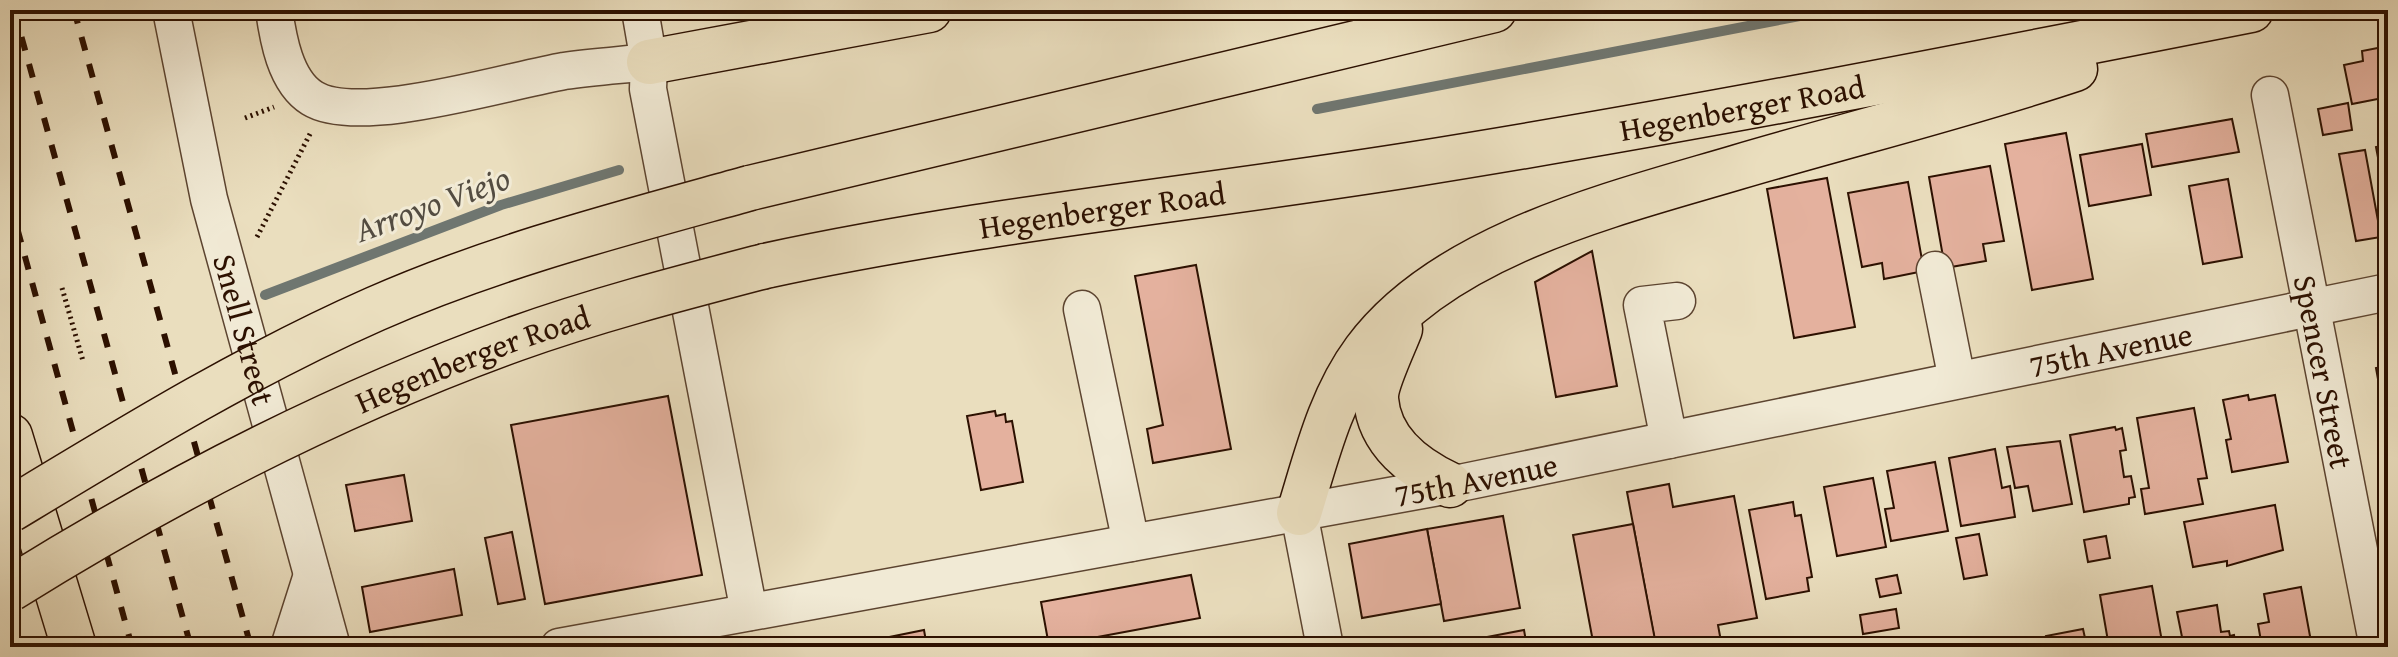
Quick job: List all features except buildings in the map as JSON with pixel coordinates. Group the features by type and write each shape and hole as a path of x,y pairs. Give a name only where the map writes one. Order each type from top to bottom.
{"main road":[{"path":"649,62 929,10"},
{"path":"10,510 263,362 377,308 589,234 750,188 1494,10"},
{"path":"1299,513 1336,401 1365,351 1409,305 1466,266 1561,223 1679,185 2035,83 2252,10"},
{"name":"Hegenberger Road","path":"10,589 198,480 400,384 530,334 765,266 883,241 1405,166 1755,107 2252,10"},
{"path":"1409,305 1376,398 1385,427 1400,452 1423,472 1450,485"},
{"path":"10,436 74,647"}],"street":[{"name":"Snell Street","path":"171,10 209,199 332,647"},
{"path":"274,10 279,46 297,81 310,97 336,108 373,108 565,71 649,62"},
{"path":"640,10 649,62 648,89 749,612"},
{"name":"Spencer Street","path":"2270,95 2378,647"},
{"path":"1935,270 1957,380"},
{"name":"75th Avenue","path":"559,647 1450,485 2388,292"},
{"path":"1669,440 1642,305 1677,301"},
{"path":"1082,309 1131,543"},
{"path":"1299,513 1325,647"},
{"path":"289,647 313,574"}],"path":[{"path":"256,239 326,104"},
{"path":"62,288 83,361"}],"waterway":[{"name":"Arroyo Viejo","path":"1317,109 1831,10"},
{"name":"Arroyo Viejo","path":"265,295 501,205 619,170"}],"railway":[{"path":"14,10 191,647"},
{"path":"74,10 251,647"},
{"path":"10,202 132,647"}]}
